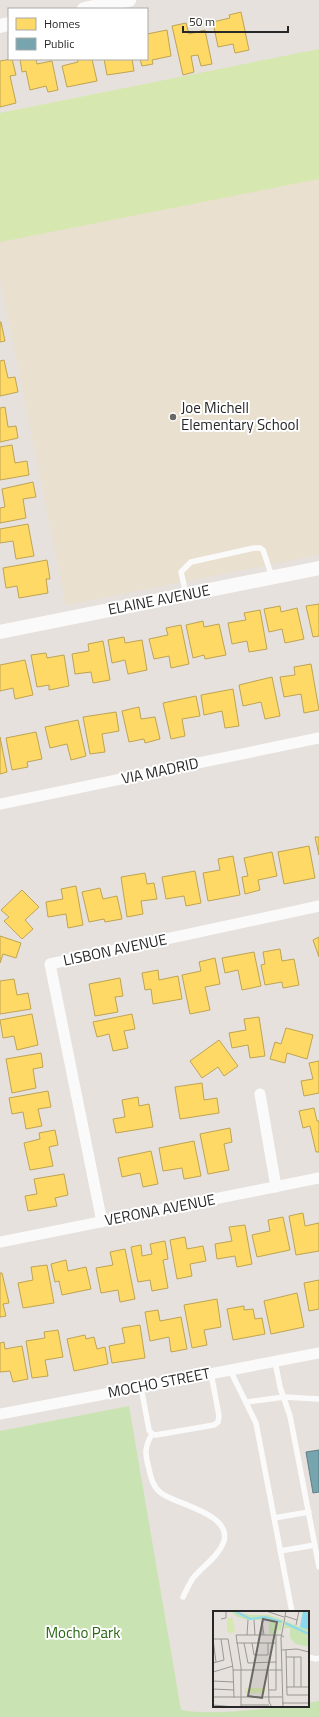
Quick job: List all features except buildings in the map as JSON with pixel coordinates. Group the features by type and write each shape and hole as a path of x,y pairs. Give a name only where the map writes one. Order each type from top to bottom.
{"street":[{"path":"89,8 129,0"},
{"name":"ELAINE AVENUE","path":"0,632 319,568"},
{"name":"VIA MADRID","path":"0,804 319,738"},
{"name":"LISBON AVENUE","path":"102,1222 50,964 319,906"},
{"path":"260,1094 276,1187"},
{"name":"VERONA AVENUE","path":"0,1242 319,1178"},
{"name":"MOCHO STREET","path":"0,1414 319,1353"}],"lane":[{"path":"186,594 181,572 191,562 254,548 260,548 263,550 272,577"},
{"path":"274,1361 290,1416 319,1567"},
{"path":"230,1370 256,1423 292,1611"},
{"path":"152,1434 163,1434 214,1425 218,1422 219,1416 211,1373"},
{"path":"141,1386 149,1430 152,1434"},
{"path":"246,1402 284,1397 319,1399"},
{"path":"152,1434 145,1447 153,1483 160,1492 171,1499 199,1509 219,1522 224,1529 224,1539 220,1550 193,1579 183,1597"},
{"path":"274,1518 309,1512"},
{"path":"280,1551 315,1545"},
{"path":"309,1657 316,1659 319,1658"}],"shaded area":[{"name":"Joe Michell Elementary School","path":"319,49 319,555 66,605 0,279 0,113"}],"green space":[{"path":"319,49 319,179 0,242 0,113"},
{"name":"Mocho Park","path":"129,1406 181,1710 196,1712 228,1712 285,1707 309,1707 309,1703 319,1701 319,1717 0,1717 0,1431"}],"place":[{"name":"Joe Michell Elementary School","path":"173,417"}]}
